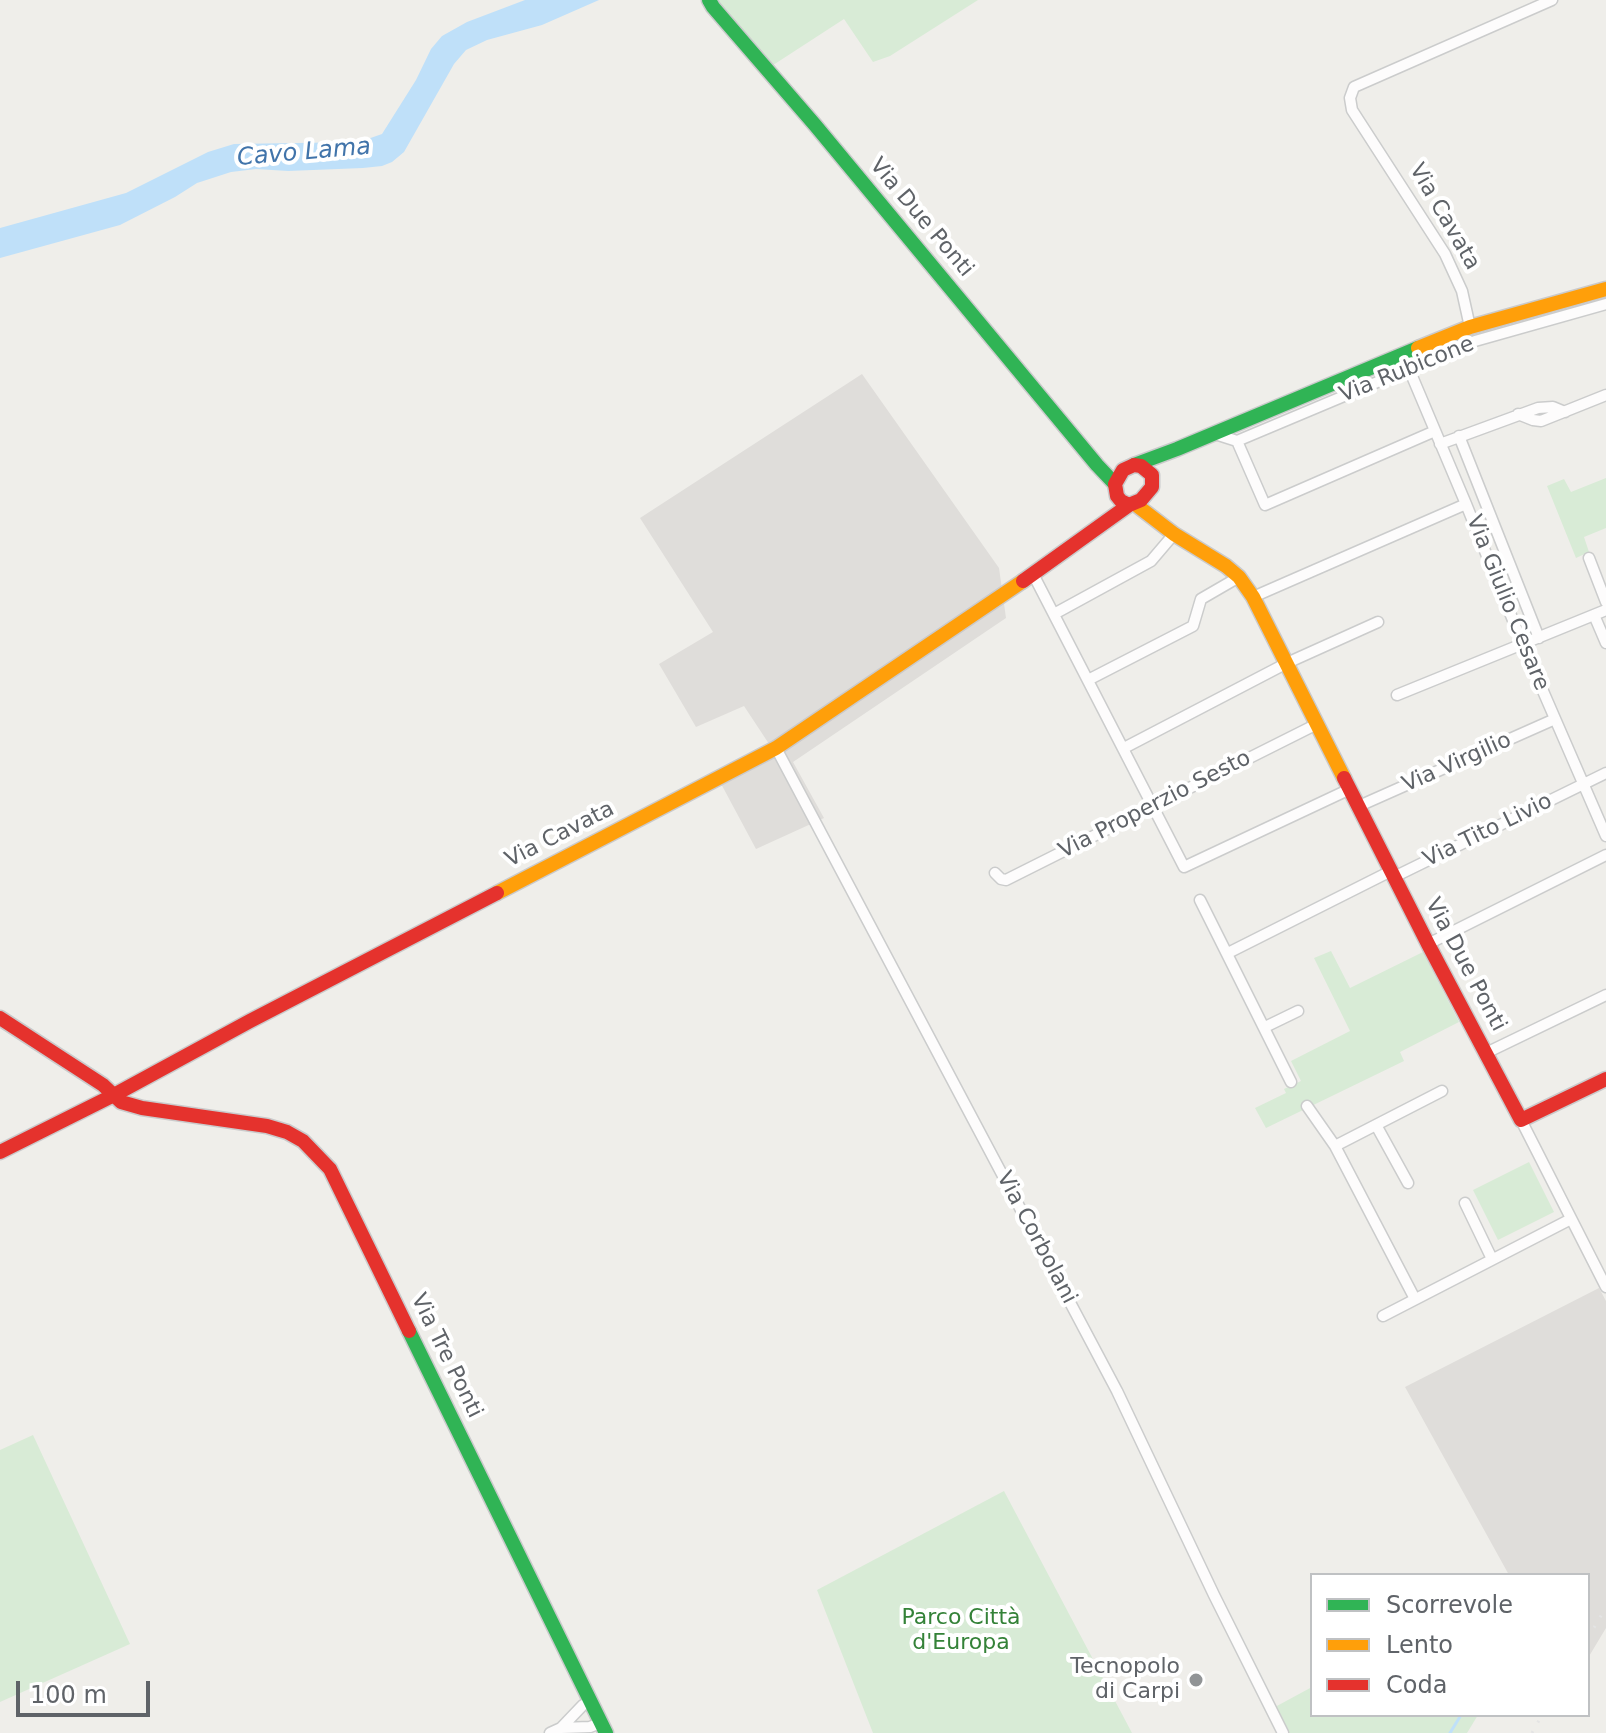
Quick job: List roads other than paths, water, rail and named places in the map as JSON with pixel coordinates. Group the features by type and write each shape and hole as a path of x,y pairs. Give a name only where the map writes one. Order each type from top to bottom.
{"street":[{"name":"Via Due Ponti","path":"709,0 1097,465 1107,471 1123,492 1170,531 1226,566 1239,577 1253,597 1606,1287"},
{"name":"Via Cavata","path":"1470,327 1462,291 1445,254 1352,110 1350,98 1354,87 1552,0"},
{"path":"1177,449 1165,460 1147,496 1123,492 1134,465 1470,327 1606,289"},
{"name":"Via Rubicone","path":"1237,441 1475,341 1606,304"},
{"name":"Via Giulio Cesare","path":"1409,369 1606,836"},
{"path":"1440,444 1517,414 1553,407 1565,412 1606,395"},
{"path":"1213,433 1237,441 1265,505 1435,431"},
{"name":"Via Giulio Cesare","path":"1459,436 1539,638"},
{"path":"1054,614 1151,561 1170,531 1157,517 1153,483 1147,470 1134,465"},
{"name":"Via Cavata","path":"0,1152 776,748 1109,521 1123,492"},
{"path":"1253,597 1466,504"},
{"path":"1589,558 1606,602"},
{"path":"1033,574 1184,867 1350,789"},
{"path":"1088,680 1193,626 1201,599 1239,577"},
{"path":"1397,695 1606,610"},
{"path":"1594,615 1606,643"},
{"path":"1124,748 1287,663 1378,622"},
{"name":"Via Virgilio","path":"1359,806 1555,719"},
{"name":"Via Properzio Sesto","path":"995,873 1006,880 1317,724"},
{"name":"Via Corbolani","path":"776,748 1117,1391 1172,1510 1283,1733"},
{"name":"Via Tito Livio","path":"1228,953 1582,785 1605,778"},
{"path":"1428,944 1606,855"},
{"path":"1200,900 1291,1082"},
{"path":"1486,1053 1606,995"},
{"path":"1265,1027 1298,1011"},
{"name":"Via Tre Ponti","path":"0,1018 103,1085 121,1102 267,1126 303,1141 319,1156 330,1169 603,1728"},
{"name":"Via Tre Ponti","path":"71,1064 84,1078 98,1102"},
{"path":"1521,1120 1606,1079"},
{"path":"132,1085 147,1104 157,1109"},
{"path":"1335,1146 1442,1091"},
{"path":"1307,1106 1335,1146 1415,1299"},
{"path":"1376,1125 1408,1183"},
{"path":"1465,1203 1492,1259"},
{"path":"1383,1316 1571,1219"},
{"path":"550,1733 561,1728 583,1705 590,1702"},
{"path":"561,1728 603,1728"}],"water":[{"name":"Cavo Lama","path":"525,0 599,0 542,25 487,40 466,50 454,64 404,152 392,162 363,168 231,172 197,183 120,225 0,258 0,228 126,193 208,152 234,144 359,142 382,134 416,80 431,49 442,36 467,22"}],"waterway":[{"path":"1450,1733 1460,1717"}],"railway":[{"path":"1590,1635 1606,1607"},
{"path":"1532,1733 1541,1717"}],"place":[{"name":"Tecnopolo di Carpi","path":"1196,1680"}],"park label":[{"name":"Parco Città d'Europa","path":"961,1630"}]}
